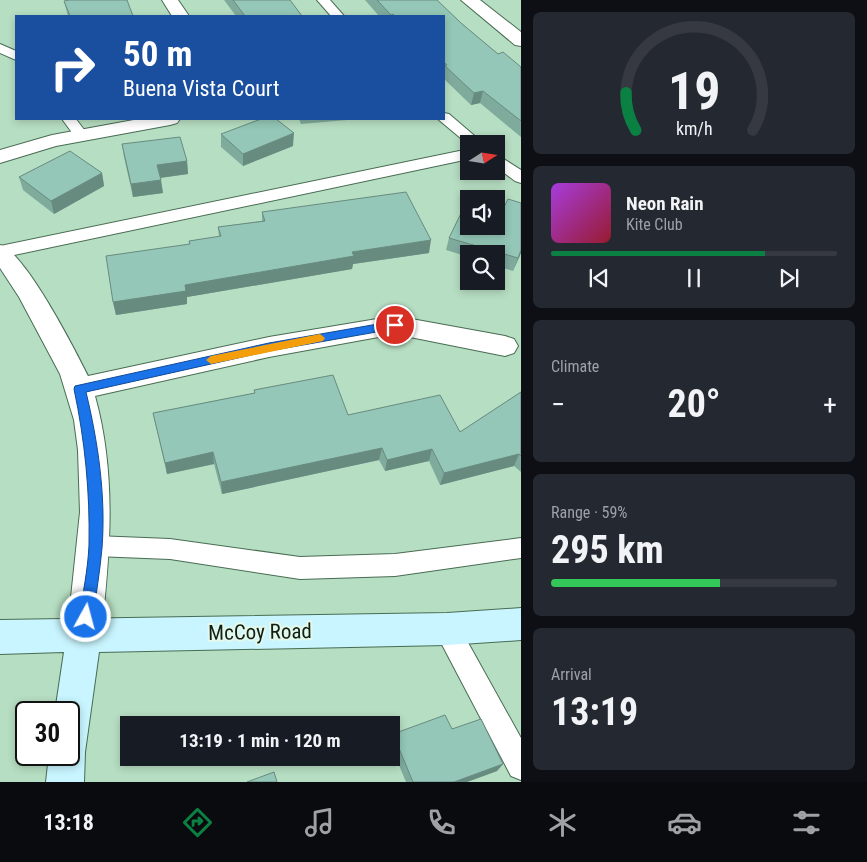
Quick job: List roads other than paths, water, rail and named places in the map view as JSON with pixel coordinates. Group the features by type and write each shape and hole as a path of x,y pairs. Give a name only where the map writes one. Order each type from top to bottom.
{"street":[{"path":"170,0 179,15"},
{"path":"469,0 521,41"},
{"path":"0,157 52,141 164,120"},
{"path":"0,252 32,298 79,389 90,434 94,484 95,546 75,701"},
{"path":"79,389 269,347 395,325 505,346"},
{"name":"McCoy Road","path":"0,636 447,629 521,624"},
{"path":"65,782 67,766"}],"lane":[{"path":"323,0 337,15"},
{"path":"0,48 15,56"},
{"path":"445,118 466,135"},
{"path":"70,120 81,135"},
{"path":"0,252 460,156"},
{"path":"505,166 521,178"},
{"path":"95,546 170,549 300,568 395,565 521,548"},
{"path":"447,629 521,766"}]}
